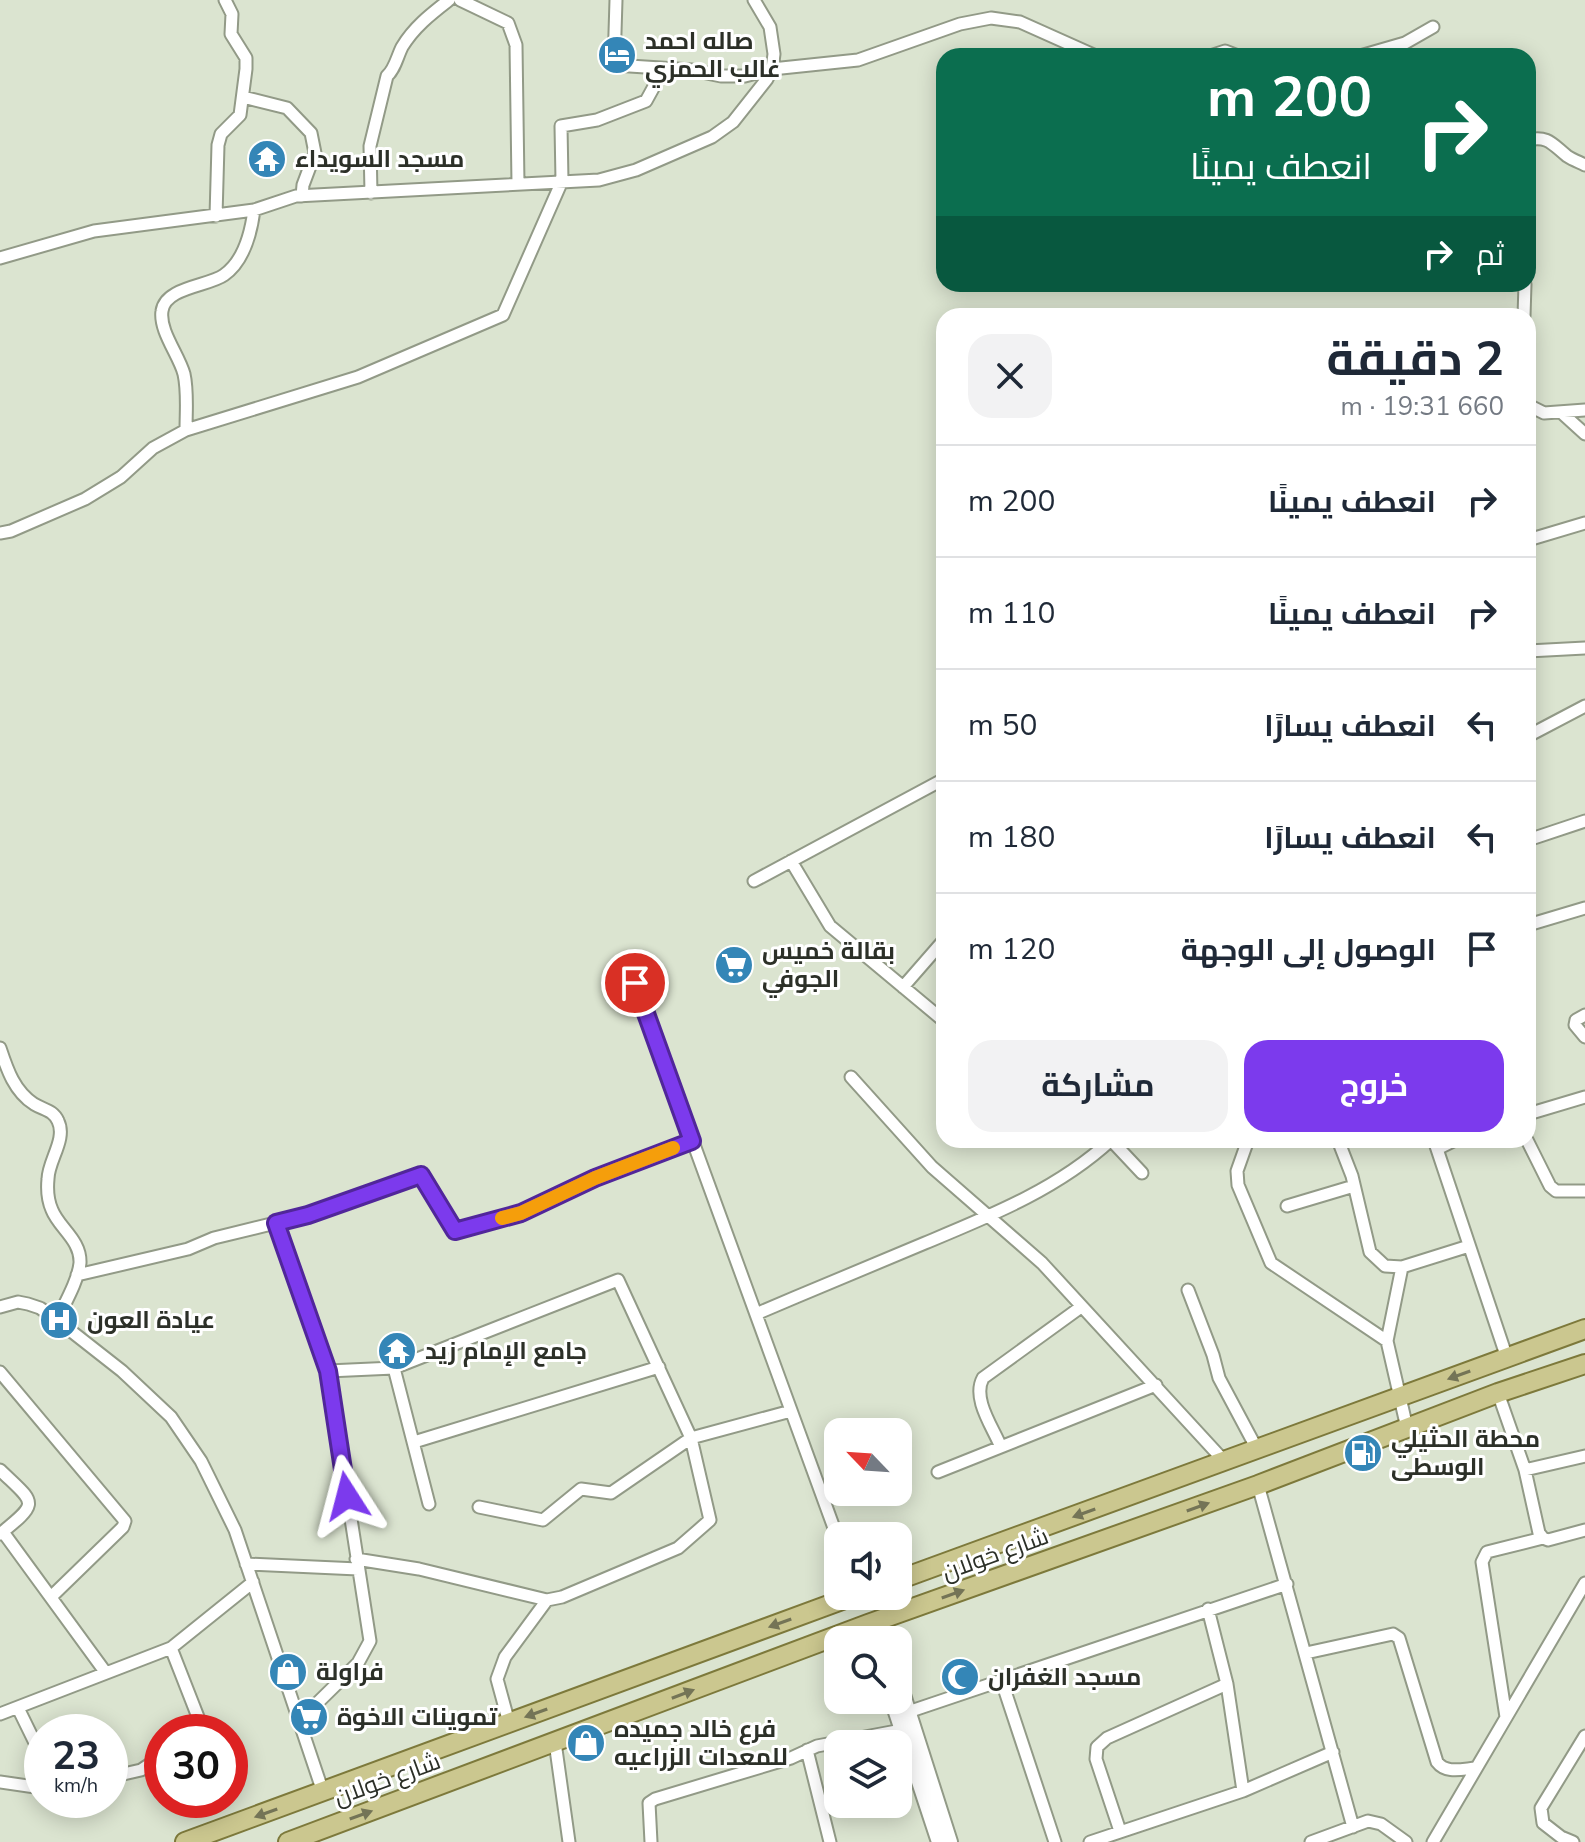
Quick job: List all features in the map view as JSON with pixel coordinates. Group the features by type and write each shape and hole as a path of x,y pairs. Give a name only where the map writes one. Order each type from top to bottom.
{"main road":[{"name":"شارع خولان","path":"912,1575 1585,1329"},
{"name":"شارع خولان","path":"878,1626 1498,1393 1585,1364"},
{"name":"شارع خولان","path":"185,1842 824,1607"},
{"name":"شارع خولان","path":"288,1842 824,1646"}],"street":[{"path":"216,216 218,145 221,134 240,115 246,58 231,34 232,14 225,0"},
{"path":"371,193 370,146 387,76 393,71 404,44 422,21 449,0"},
{"path":"460,0 508,23 516,45 518,184"},
{"path":"616,0 614,65 745,76 772,69 858,60 960,24 991,18 1020,22 1078,48"},
{"path":"0,258 94,231 254,210 302,196 599,180 636,170 712,137 733,122 767,79 774,54 770,27 754,0"},
{"path":"1388,48 1405,43 1433,27"},
{"path":"0,533 85,499 121,477 153,448 186,430 358,377 503,315 562,181 561,126 597,120 646,101 657,81 658,68"},
{"path":"243,97 287,108 311,133 315,153 302,196"},
{"path":"1536,138 1550,140 1564,154 1585,165"},
{"path":"186,430 187,394 183,373 163,323 162,309 178,292 223,277 237,262 251,232 254,210"},
{"path":"1536,409 1544,413 1563,414 1585,410"},
{"path":"1563,414 1585,434"},
{"path":"1536,538 1585,523"},
{"path":"1536,651 1585,648"},
{"path":"1536,732 1585,706"},
{"path":"754,881 936,783"},
{"path":"1536,837 1585,821"},
{"path":"791,861 830,926 936,1014"},
{"path":"1536,923 1585,908"},
{"path":"903,987 936,949"},
{"path":"635,983 832,1522"},
{"path":"1585,1015 1576,1020 1575,1025 1585,1037"},
{"path":"0,1048 15,1084 36,1105 58,1118 61,1128 47,1177 48,1196 52,1211 78,1252 80,1263 57,1320"},
{"path":"851,1077 932,1167 1042,1263 1225,1462"},
{"path":"1536,1112 1585,1097"},
{"path":"77,1275 188,1249 214,1238 308,1215 421,1175 455,1231 521,1213 595,1178 692,1141"},
{"path":"756,1314 988,1217 1065,1176 1102,1148"},
{"path":"1119,1148 1142,1173"},
{"path":"1245,1148 1237,1171 1238,1185 1271,1263 1387,1341"},
{"path":"1341,1148 1354,1186 1370,1252 1385,1266 1402,1267 1469,1246"},
{"path":"1437,1148 1507,1358"},
{"path":"1531,1148 1550,1186 1556,1191 1585,1191"},
{"path":"1287,1206 1354,1186"},
{"path":"276,1223 328,1371 370,1641 358,1663 298,1722"},
{"path":"1402,1267 1387,1341 1407,1428"},
{"path":"328,1371 394,1368 618,1280 691,1438 710,1520 678,1548 547,1600 505,1657 497,1679 509,1723"},
{"path":"1188,1290 1219,1378 1258,1451"},
{"path":"0,1307 18,1302 28,1304 57,1320 122,1371 171,1417 201,1461 235,1530 323,1792"},
{"path":"1000,1445 979,1396 983,1378 1081,1307"},
{"path":"414,1442 659,1367"},
{"path":"394,1368 429,1504"},
{"path":"0,1372 125,1521 123,1527 51,1597"},
{"path":"938,1472 1156,1385"},
{"path":"1498,1393 1525,1470 1539,1533 1543,1538"},
{"path":"479,1507 543,1520 581,1489 611,1493 691,1438 791,1411"},
{"path":"1525,1470 1585,1456"},
{"path":"0,1470 29,1498 30,1505 1,1533 106,1673"},
{"path":"1258,1485 1353,1827"},
{"path":"1506,1717 1482,1562 1487,1552 1585,1530"},
{"path":"246,1564 357,1564 419,1569 547,1600"},
{"path":"0,1714 171,1648 253,1582"},
{"path":"912,1711 1287,1584"},
{"path":"1433,1842 1583,1590"},
{"path":"1208,1609 1227,1684 1243,1791"},
{"path":"1306,1653 1393,1634 1399,1638 1437,1762 1448,1770 1476,1768"},
{"path":"171,1648 197,1714"},
{"path":"1002,1682 1055,1842"},
{"path":"1120,1831 1096,1759 1097,1747 1107,1738 1227,1684"},
{"path":"18,1708 24,1720"},
{"path":"897,1714 902,1730"},
{"path":"909,1714 950,1842"},
{"path":"1573,1842 1543,1823 1541,1808 1584,1739"},
{"path":"555,1742 569,1842"},
{"path":"651,1842 648,1810 649,1803 655,1799 791,1758 824,1745"},
{"path":"807,1750 830,1842"},
{"path":"1090,1842 1243,1791 1333,1752"},
{"path":"912,1760 939,1842"},
{"path":"0,1782 24,1785"},
{"path":"1311,1842 1368,1821 1381,1824 1406,1842"}],"slow traffic":[{"path":"502,1218 521,1213 595,1178 673,1148"}],"place":[{"name":"صاله احمد غالب الحمزي","path":"617,55"},
{"name":"مسجد السويداء","path":"267,159"},
{"name":"بقالة خميس الجوفي","path":"734,965"},
{"name":"عيادة العون","path":"59,1320"},
{"name":"جامع الإمام زيد","path":"397,1351"},
{"name":"محطة الحثيلي الوسطى","path":"1363,1453"},
{"name":"فراولة","path":"288,1672"},
{"name":"مسجد الغفران","path":"960,1677"},
{"name":"تموينات الاخوة","path":"309,1717"},
{"name":"فرع خالد جميده للمعدات الزراعيه","path":"586,1743"}],"route":[{"path":"347,1496 328,1371 276,1223 308,1215 421,1175 455,1231 521,1213 595,1178 692,1141 635,983"}]}
